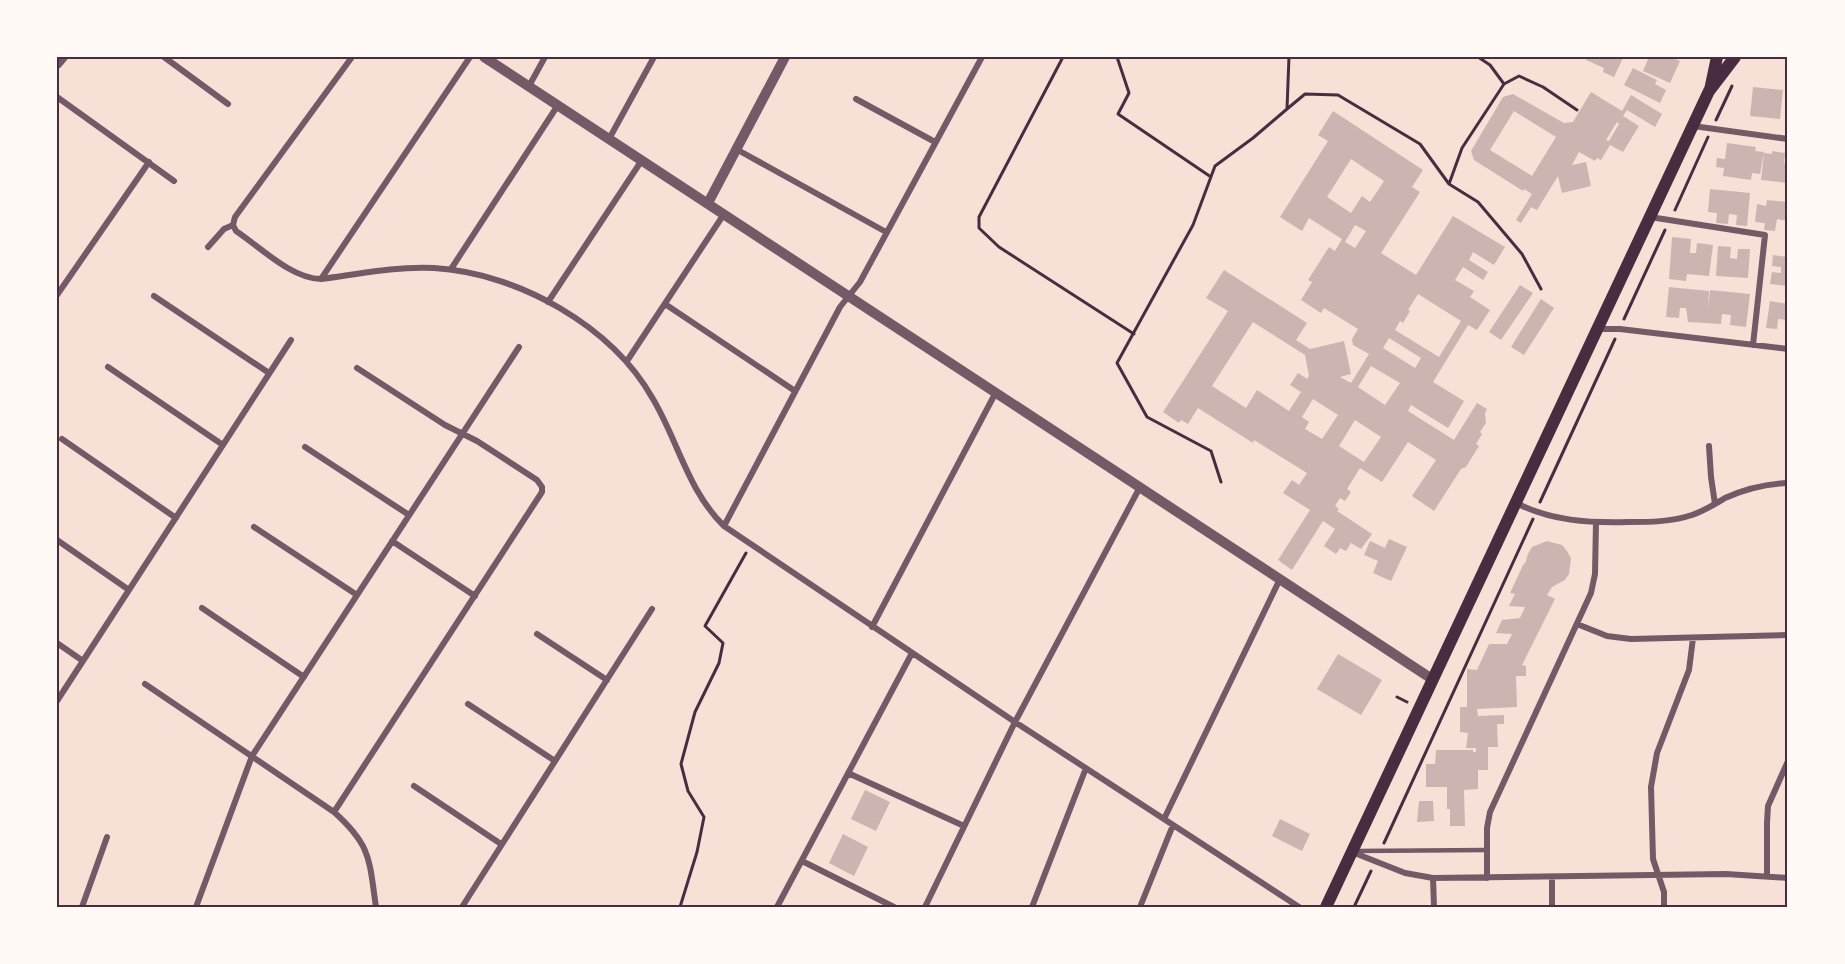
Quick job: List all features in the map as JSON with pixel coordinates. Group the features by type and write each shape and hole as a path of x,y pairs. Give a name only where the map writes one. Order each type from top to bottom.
{"main road":[{"path":"1326,907 1693,126 1709,91 1717,57"},
{"path":"1709,91 1735,57"}],"street":[{"path":"57,64 63,57"},
{"path":"164,57 228,104"},
{"path":"352,57 235,217 233,225 236,231 293,271 307,278 321,279 418,268 450,270 504,283 548,302 596,332 627,361 656,403 705,506 724,526 1015,722 1299,907"},
{"path":"321,279 470,57"},
{"path":"484,57 1432,679"},
{"path":"529,86 545,57"},
{"path":"609,139 654,57"},
{"path":"708,203 785,57"},
{"path":"724,526 840,307 860,282 981,57"},
{"path":"57,97 174,181"},
{"path":"856,99 935,142"},
{"path":"450,270 558,105"},
{"path":"1693,126 1788,138"},
{"path":"736,149 886,232"},
{"path":"548,302 642,160"},
{"path":"57,295 148,162"},
{"path":"627,361 724,214"},
{"path":"1650,217 1765,235 1753,345"},
{"path":"208,247 224,229 233,225"},
{"path":"154,296 269,373"},
{"path":"665,304 795,391"},
{"path":"1598,329 1620,329 1788,349"},
{"path":"57,702 291,340"},
{"path":"196,907 252,756 519,347"},
{"path":"108,367 223,445"},
{"path":"334,812 541,496 542,487 537,480 445,425 357,368"},
{"path":"872,627 996,392"},
{"path":"62,439 176,518"},
{"path":"1709,446 1715,504"},
{"path":"305,447 409,515"},
{"path":"1516,503 1536,513 1566,520 1596,522 1671,520 1695,514 1751,489 1788,483"},
{"path":"924,907 1015,722 1140,487"},
{"path":"1487,878 1488,820 1493,803 1594,584 1596,522"},
{"path":"254,527 357,596"},
{"path":"57,540 129,590"},
{"path":"392,541 475,596"},
{"path":"1164,819 1280,579"},
{"path":"202,608 304,676"},
{"path":"462,907 652,609"},
{"path":"1577,624 1619,638 1788,635"},
{"path":"537,634 606,680"},
{"path":"1664,907 1664,892 1653,859 1651,787 1658,753 1685,684 1693,638"},
{"path":"57,643 83,661"},
{"path":"777,907 912,653"},
{"path":"145,684 334,812 352,828 365,848 376,907"},
{"path":"468,704 555,761"},
{"path":"1767,876 1768,806 1788,762"},
{"path":"1032,907 1086,768"},
{"path":"848,773 964,826"},
{"path":"414,786 501,844"},
{"path":"1140,907 1173,825"},
{"path":"82,907 107,837"},
{"path":"1352,851 1405,873 1433,878 1726,874 1788,878"},
{"path":"802,861 894,907"},
{"path":"1552,877 1552,907"},
{"path":"1433,878 1434,907"}],"lane":[{"path":"1352,851 1487,850"}],"path":[{"path":"1063,57 979,217 979,228 999,247 1134,334"},
{"path":"1117,57 1129,93 1118,114 1211,177"},
{"path":"1287,109 1289,57"},
{"path":"1478,57 1491,65 1503,84"},
{"path":"1449,184 1462,148 1503,84 1519,76 1543,87 1577,110"},
{"path":"1380,851 1736,77"},
{"path":"1221,482 1211,451 1147,417 1117,363 1193,225 1215,166 1253,138 1305,94 1338,95 1420,144 1449,184 1478,202 1522,254 1541,289"},
{"path":"680,907 697,852 704,817 688,791 681,764 695,712 719,663 723,643 705,626 750,545"},
{"path":"1354,907 1375,862"}],"building":[{"path":"1588,57 1623,58 1614,77 1603,72 1604,68 1586,60"},
{"path":"1649,57 1671,57 1680,61 1670,83 1643,71"},
{"path":"1633,68 1657,80 1655,84 1666,90 1660,103 1624,85"},
{"path":"1753,87 1783,90 1780,119 1750,116"},
{"path":"1591,92 1622,111 1631,95 1662,114 1655,127 1627,110 1623,116 1639,126 1623,152 1610,145 1601,160 1597,158 1595,161 1579,152 1572,165 1586,162 1591,186 1562,193 1558,176 1537,210 1531,207 1521,223 1516,220 1532,194 1524,189 1523,191 1474,160 1471,151 1503,97 1513,94 1564,123 1573,122","holes":["1514,111 1556,137 1532,176 1490,150","1617,122 1619,124 1609,141 1606,140"]},
{"path":"1333,111 1423,170 1412,187 1420,192 1381,253 1416,275 1453,216 1505,247 1494,265 1473,252 1469,260 1488,272 1483,280 1463,267 1455,280 1474,291 1470,297 1490,310 1477,330 1468,325 1433,382 1464,401 1448,428 1411,405 1408,411 1454,440 1477,403 1487,409 1486,423 1476,444 1479,446 1466,467 1461,469 1434,511 1412,496 1436,460 1408,442 1382,482 1360,468 1347,489 1351,492 1345,501 1340,498 1335,506 1339,509 1337,511 1372,534 1361,549 1351,543 1346,551 1340,548 1336,554 1324,546 1335,529 1323,521 1292,570 1278,560 1310,510 1283,493 1292,480 1299,485 1307,473 1254,440 1253,443 1198,408 1188,424 1181,420 1179,423 1163,412 1228,311 1206,298 1224,270 1307,323 1296,340 1310,349 1344,341 1351,374 1340,377 1351,383 1369,354 1353,345 1352,339 1358,329 1324,308 1321,313 1301,300 1312,282 1308,280 1329,247 1335,251 1342,239 1309,218 1302,231 1280,217 1328,141 1318,135","holes":["1351,159 1384,181 1370,202 1362,196 1351,213 1327,197","1355,225 1366,231 1355,248 1345,242","1418,294 1461,321 1439,357 1395,330 1400,321 1403,323 1410,311 1408,310","1253,322 1305,355 1309,376 1307,379 1298,373 1290,385 1301,392 1289,411 1257,390 1246,408 1212,386","1389,338 1421,358 1415,368 1383,348","1371,366 1400,383 1385,405 1358,387","1313,399 1338,415 1322,439 1305,429 1309,422 1302,417","1355,420 1381,437 1364,462 1339,446"]},
{"path":"1727,143 1756,147 1755,151 1764,152 1760,174 1752,173 1751,180 1723,176 1724,168 1716,167 1717,158 1725,159"},
{"path":"1772,151 1785,153 1784,163 1788,164 1788,183 1761,180 1764,153 1772,154"},
{"path":"1710,189 1750,193 1747,226 1736,225 1737,215 1729,214 1728,224 1716,223 1717,213 1708,212"},
{"path":"1767,200 1788,202 1788,221 1777,219 1775,231 1764,230 1765,223 1755,222 1757,204 1766,206"},
{"path":"1672,237 1691,239 1690,253 1696,253 1697,243 1713,245 1709,276 1687,274 1686,281 1669,279"},
{"path":"1718,246 1731,247 1730,258 1737,259 1738,249 1750,249 1748,278 1716,276"},
{"path":"1773,255 1788,257 1788,286 1770,284 1772,272 1781,273 1781,267 1772,266"},
{"path":"1520,285 1533,293 1501,340 1489,332"},
{"path":"1669,287 1709,291 1708,310 1710,290 1750,294 1746,327 1730,325 1731,315 1722,314 1721,324 1688,322 1686,308 1680,308 1679,318 1666,317"},
{"path":"1541,299 1554,308 1524,355 1511,347"},
{"path":"1770,301 1788,304 1788,320 1778,319 1777,329 1766,328"},
{"path":"1389,539 1407,547 1391,581 1373,573 1378,561 1364,555 1370,541 1385,548"},
{"path":"1547,541 1562,545 1567,551 1571,558 1569,574 1565,580 1552,587 1547,595 1555,599 1522,665 1526,666 1526,676 1516,676 1517,707 1477,709 1478,716 1504,715 1504,724 1497,724 1498,747 1488,747 1488,770 1478,770 1478,789 1464,790 1465,826 1450,826 1447,787 1426,787 1426,764 1435,764 1436,750 1473,750 1476,752 1476,748 1466,748 1468,733 1460,732 1460,707 1467,707 1467,669 1477,670 1489,644 1507,644 1512,634 1496,633 1502,620 1520,618 1525,607 1509,606 1515,594 1510,593 1532,547"},
{"path":"1338,654 1382,680 1361,715 1317,689"},
{"path":"865,790 890,802 876,831 851,819"},
{"path":"1419,801 1433,801 1434,821 1417,822"},
{"path":"1280,819 1310,834 1302,851 1272,836"},
{"path":"843,834 868,847 854,876 829,863"}]}
